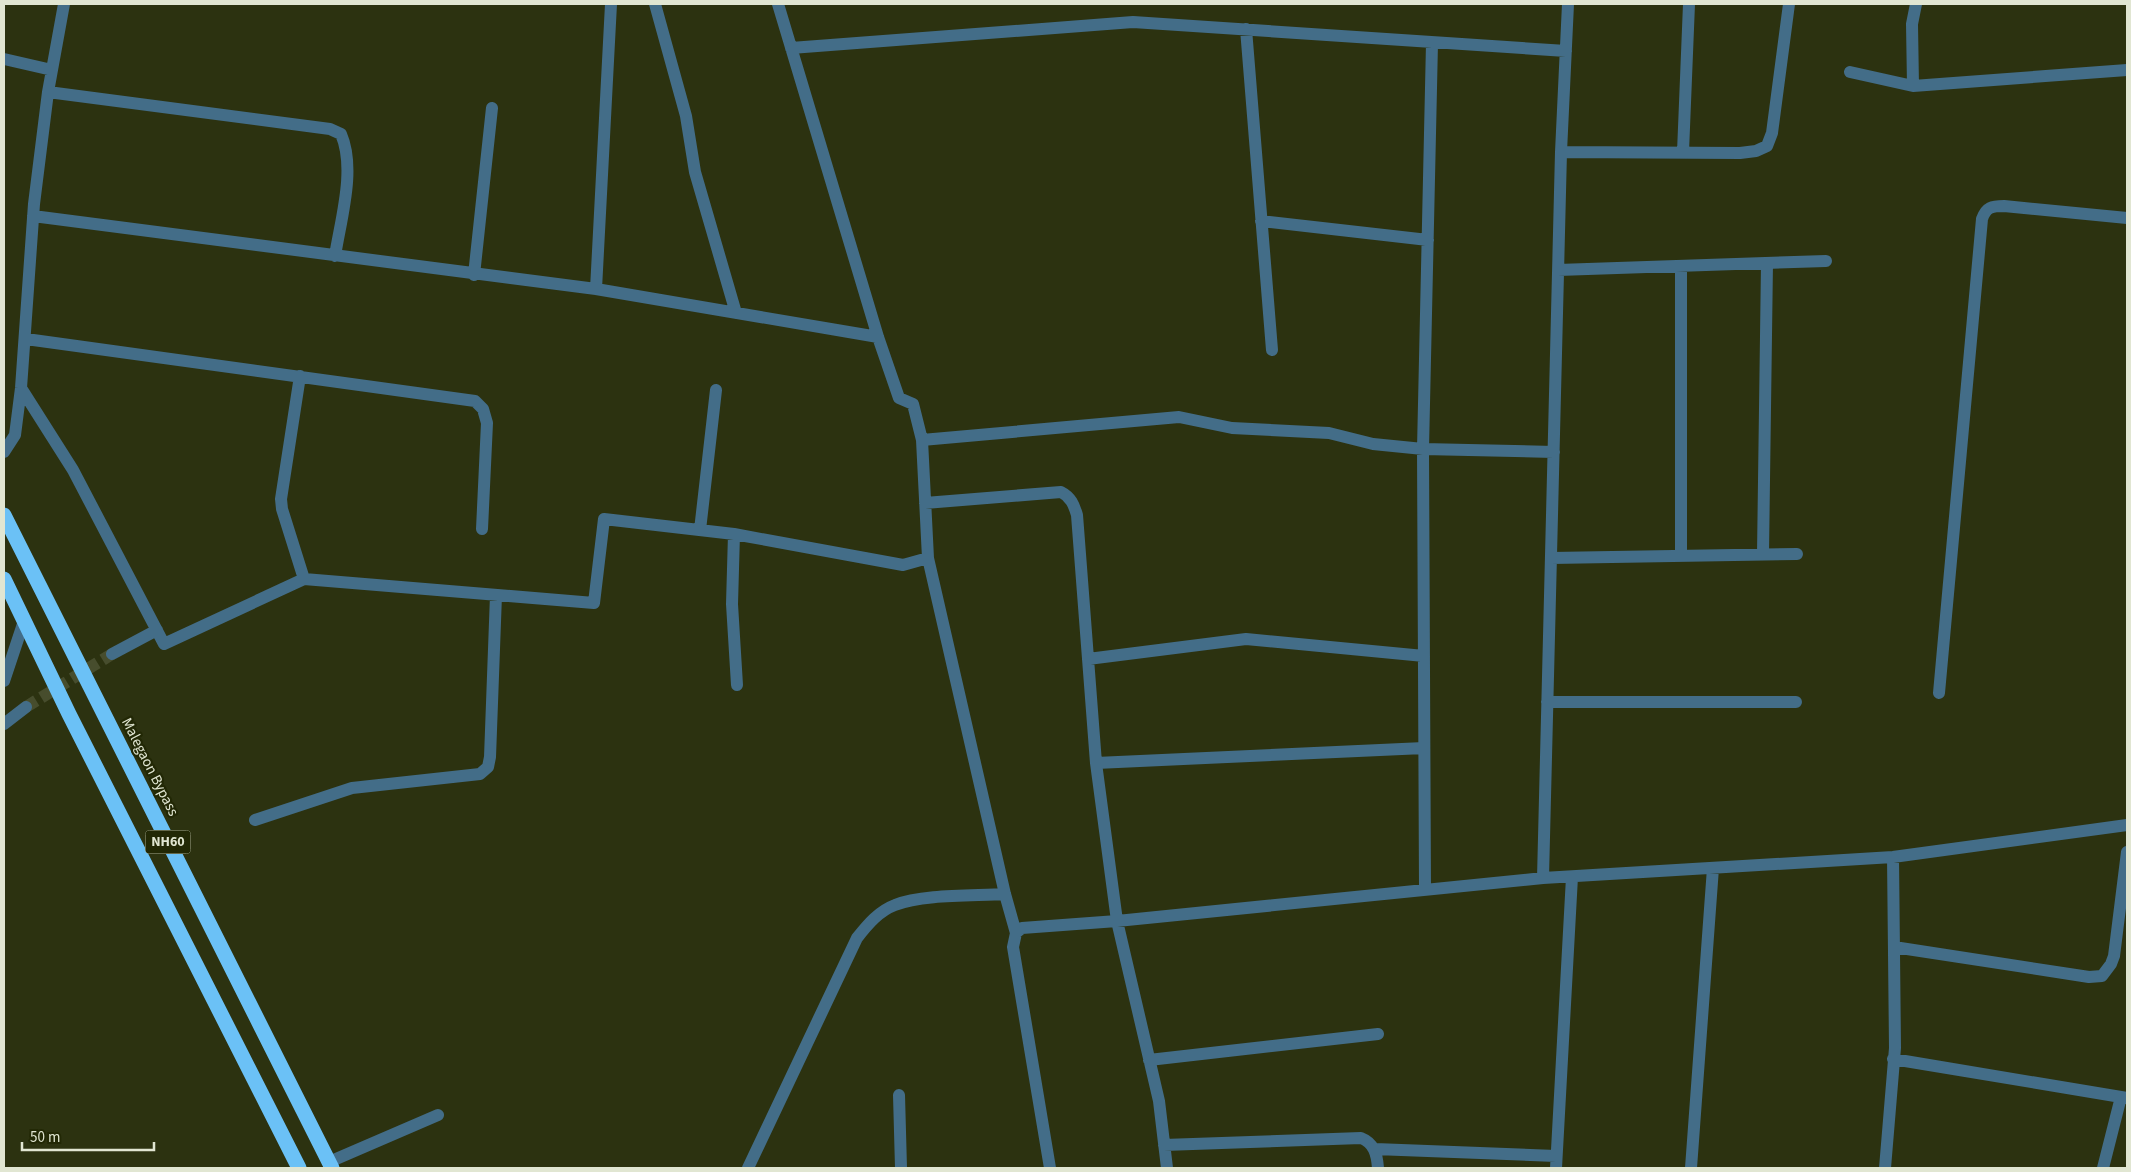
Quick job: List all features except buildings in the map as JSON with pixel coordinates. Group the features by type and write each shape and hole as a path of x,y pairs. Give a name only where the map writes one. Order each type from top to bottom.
{"highway":[{"name":"Malegaon Bypass","path":"4,515 330,1165"},
{"name":"NH60","path":"4,579 300,1168"}],"street":[{"path":"4,452 15,435 26,339 33,216 48,92 64,4"},
{"path":"596,289 611,4"},
{"path":"655,4 686,116 696,172 736,313"},
{"path":"778,4 878,336 899,398 913,404 922,440 928,558 1004,894 1016,933 1013,947 1050,1168"},
{"path":"1543,878 1561,152 1568,4"},
{"path":"1683,152 1689,4"},
{"path":"1561,152 1740,153 1767,146 1772,133 1789,4"},
{"path":"1913,86 1912,24 1916,4"},
{"path":"791,48 1106,23 1157,23 1566,51"},
{"path":"1246,29 1272,350"},
{"path":"1425,889 1423,449 1432,43"},
{"path":"4,59 52,70"},
{"path":"1850,72 1913,86 2127,70"},
{"path":"48,92 330,129 341,134 347,149 348,169 335,256"},
{"path":"474,275 492,108"},
{"path":"1939,693 1984,211 1989,207 2004,206 2127,218"},
{"path":"33,216 474,275 596,289 878,336"},
{"path":"1262,221 1428,240"},
{"path":"1558,270 1826,261"},
{"path":"1763,554 1767,263"},
{"path":"1681,266 1681,556"},
{"path":"26,339 475,401 483,408 487,423 482,529"},
{"path":"300,376 281,499 282,509 304,579"},
{"path":"21,388 73,470 164,644 304,579 594,603 604,519 734,534 903,565 928,558"},
{"path":"700,530 716,390"},
{"path":"922,440 1178,417 1232,428 1328,433 1373,444 1423,449 1554,452"},
{"path":"925,503 1061,492 1067,495 1073,503 1077,514 1096,763 1117,921 1160,1108 1168,1168"},
{"path":"734,534 732,611 737,684"},
{"path":"1551,558 1797,554"},
{"path":"255,820 352,788 480,774 488,767 496,595"},
{"path":"4,681 24,621"},
{"path":"112,654 157,630"},
{"path":"1088,659 1246,639 1424,656"},
{"path":"1547,702 1796,702"},
{"path":"4,724 26,707"},
{"path":"1096,763 1424,748"},
{"path":"1016,933 1022,928 1117,921 1543,878 1893,857 2127,825"},
{"path":"1894,947 2089,977 2102,976 2111,964 2114,956 2127,852"},
{"path":"1885,1168 1893,1059 1893,857"},
{"path":"1692,1168 1713,868"},
{"path":"1374,1149 1556,1162 1572,877"},
{"path":"748,1168 858,938 871,920 895,905 919,900 1004,894"},
{"path":"1149,1060 1378,1034"},
{"path":"1893,1059 2124,1098 2103,1168"},
{"path":"899,1095 901,1168"},
{"path":"330,1165 438,1115"},
{"path":"1164,1144 1361,1138 1369,1141 1374,1149 1378,1168"}],"tunnel":[{"path":"26,707 112,654"}]}
